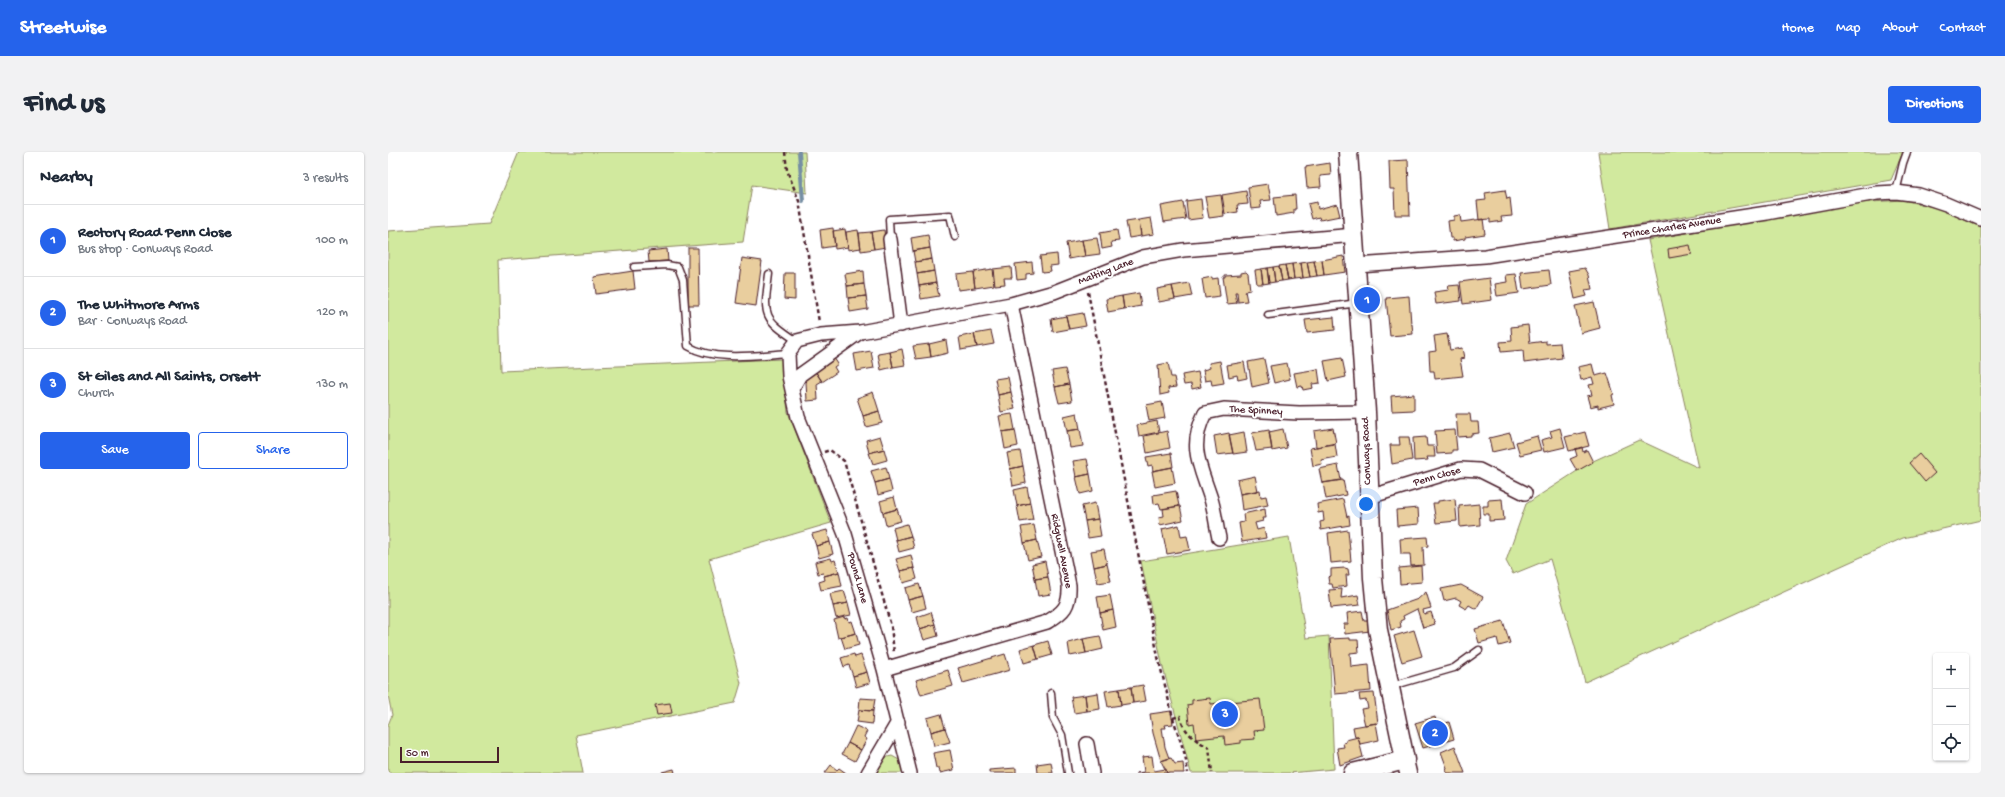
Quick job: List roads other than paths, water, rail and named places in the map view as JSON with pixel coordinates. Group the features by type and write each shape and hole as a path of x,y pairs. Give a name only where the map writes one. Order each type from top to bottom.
{"main road":[{"name":"Conways Road","path":"1348,152 1357,265 1366,412 1369,497 1378,630 1388,687 1407,766"},
{"path":"1353,773 1407,766"}],"street":[{"name":"Prince Charles Avenue","path":"1357,265 1485,256 1767,213 1849,197 1896,192 1919,196 1946,204 1981,219"},
{"name":"Malting Lane","path":"797,341 821,335 860,332 901,325 1011,304 1054,292 1142,257 1176,251 1355,235"},
{"path":"890,239 901,325"},
{"name":"Ridgwell Avenue","path":"889,668 1047,622 1060,614 1068,602 1069,585 1011,304"},
{"name":"Malting Lane","path":"793,387 800,375 860,332"},
{"path":"788,353 797,341"},
{"name":"Pound Lane","path":"788,353 789,376 793,387 798,417 844,534 889,668 898,722 910,773"},
{"name":"The Spinney","path":"1219,538 1211,501 1196,448 1198,428 1205,413 1224,409 1299,413 1366,412"},
{"name":"Penn Close","path":"1369,497 1461,469 1479,470 1525,493"},
{"path":"868,773 898,722"},
{"path":"1087,744 1092,773"}],"lane":[{"path":"1896,192 1903,163 1908,152"},
{"path":"890,239 889,219 950,215 955,237"},
{"path":"634,267 678,267 683,280 688,346 696,351 708,355 747,356 788,353"},
{"path":"769,274 765,307 772,323 797,341"},
{"path":"1268,315 1359,303"},
{"path":"1388,687 1454,668 1480,650"},
{"path":"1051,693 1053,718 1062,735 1068,773"}],"waterway":[{"path":"799,152 803,201"}],"place":[{"name":"Rectory Road Penn Close","path":"1367,300"},
{"name":"St Giles and All Saints, Orsett","path":"1225,714"},
{"name":"The Whitmore Arms","path":"1435,733"}]}
